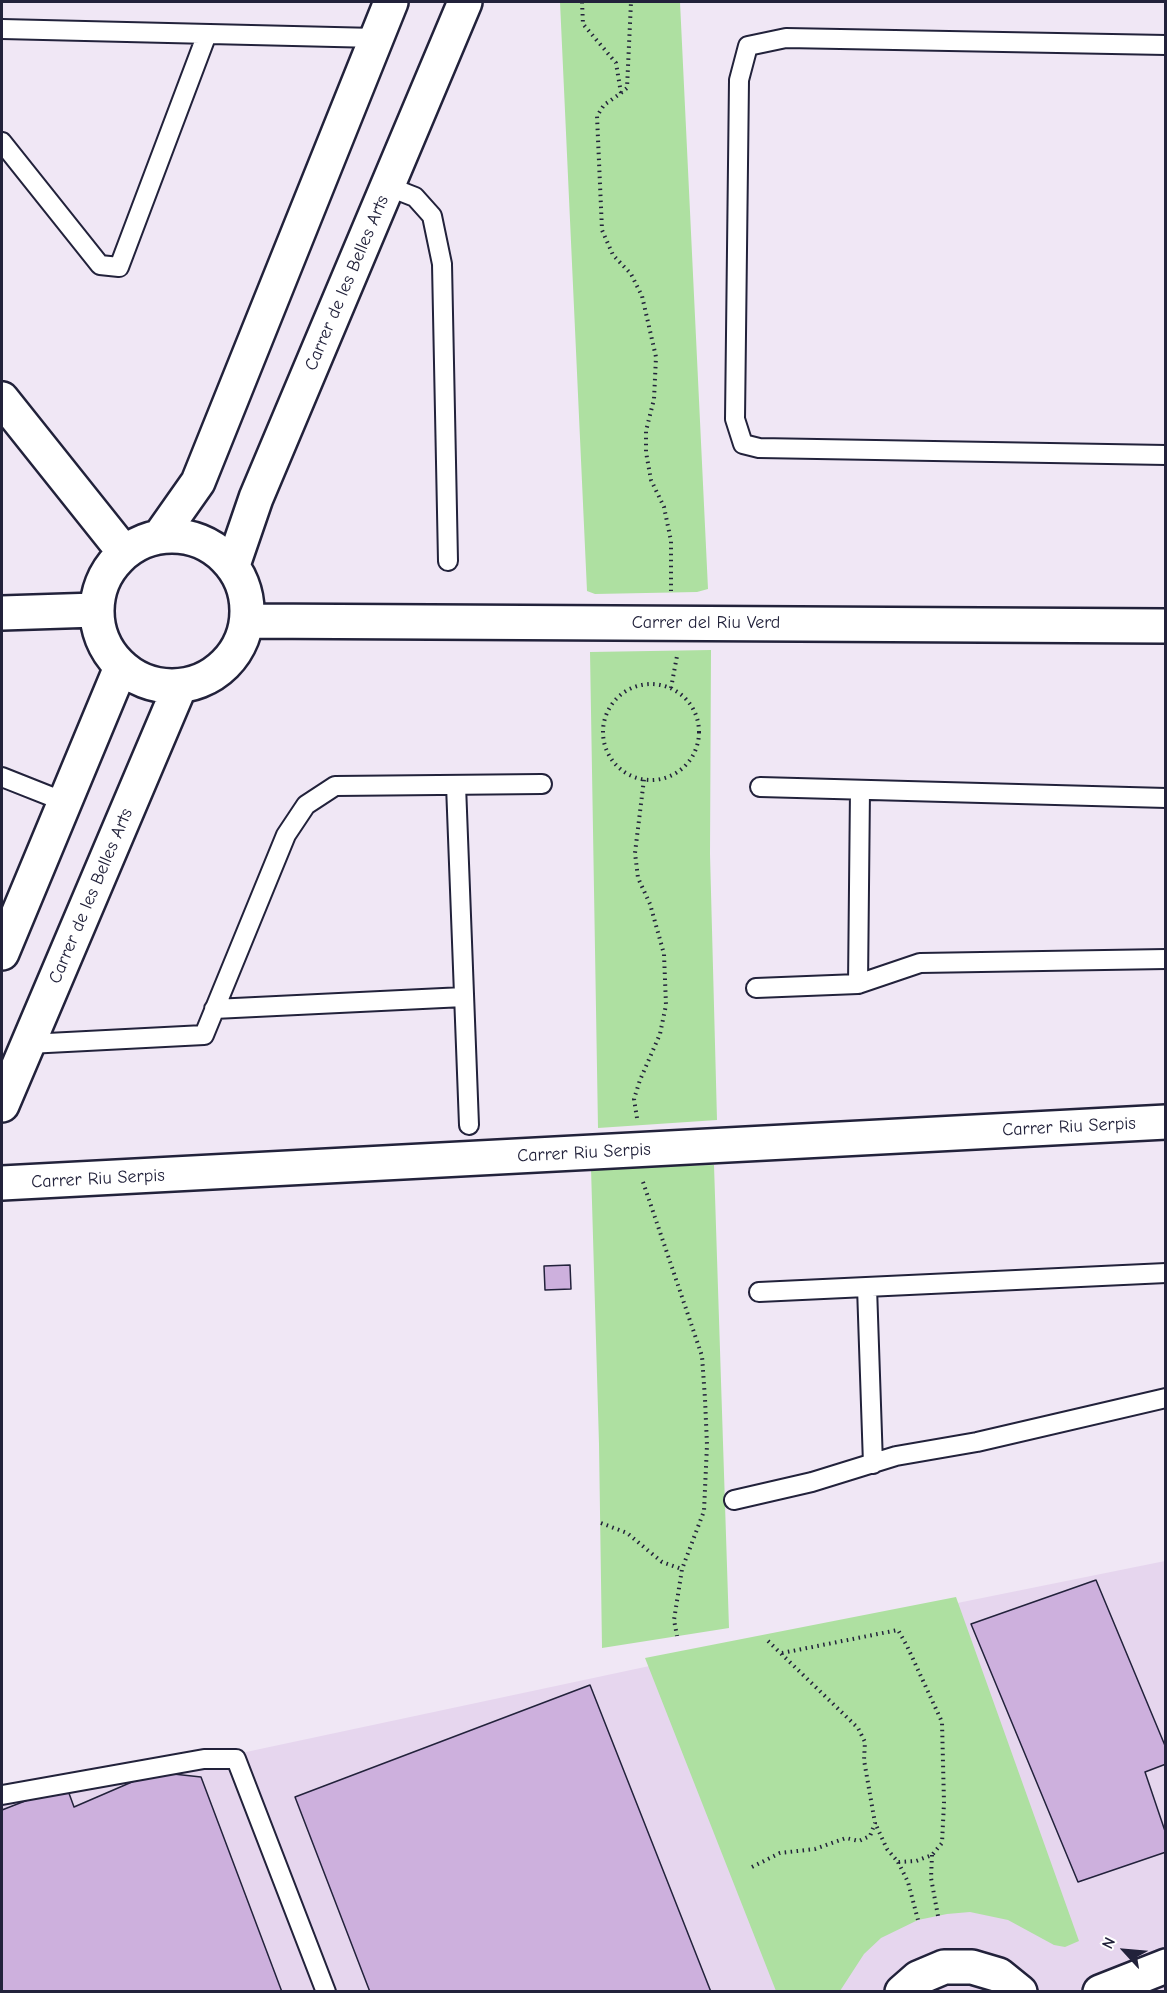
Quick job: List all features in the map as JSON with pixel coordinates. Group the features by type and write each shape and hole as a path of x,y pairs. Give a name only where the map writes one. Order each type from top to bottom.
{"street":[{"path":"160,536 198,482 391,2"},
{"name":"Carrer de les Belles Arts","path":"232,566 256,498 465,2"},
{"path":"2,399 124,552"},
{"path":"160,536 180,536 200,541 218,551 232,566 242,583 247,621 240,645 225,665 204,679 180,686 159,686 139,679 120,667 107,651 99,631 96,610 105,578 124,552 141,542 160,536"},
{"path":"2,613 96,610"},
{"name":"Carrer del Riu Verd","path":"247,621 1166,626"},
{"path":"2,953 120,667"},
{"name":"Carrer de les Belles Arts","path":"2,1105 180,686"},
{"name":"Carrer Riu Serpis","path":"2,1184 1166,1122"},
{"path":"1100,1992 1166,1966"},
{"path":"902,1992 918,1978 944,1967 972,1967 999,1975 1020,1992"}],"lane":[{"path":"2,29 376,38"},
{"path":"2,142 100,266 119,267 207,34"},
{"path":"1166,45 786,38 748,46 739,80 735,419 743,444 759,448 1166,455"},
{"path":"387,186 415,197 432,216 442,264 448,561"},
{"path":"2,777 65,802"},
{"path":"28,1044 204,1035 286,835 306,805 335,786 542,784"},
{"path":"456,785 469,1125"},
{"path":"760,787 1166,798"},
{"path":"858,984 861,790"},
{"path":"756,988 858,984 920,963 1166,958"},
{"path":"214,1009 464,997"},
{"path":"759,1292 1166,1273"},
{"path":"867,1287 873,1464"},
{"path":"734,1500 812,1482 873,1464 1166,1398"},
{"path":"2,1795 204,1759 236,1760 326,1992"}],"path":[{"path":"582,2 583,24 616,63 621,93"},
{"path":"631,2 627,88 604,105 597,116 602,230 613,255 632,274 642,296 657,357 654,399 646,431 646,452 651,480 663,507 671,541 671,593"},
{"path":"671,688 678,651"},
{"path":"656,684 671,688 683,696 698,722 698,737 694,752 686,765 674,774 660,779 644,779 628,774 615,764 607,750 603,734 605,718 613,703 624,692 639,685 656,684"},
{"path":"639,1125 634,1100 660,1034 666,1005 664,954 650,904 638,878 635,853 644,779"},
{"path":"641,1176 702,1356 707,1445 704,1510 682,1569 674,1620 677,1636"},
{"path":"601,1523 627,1533 662,1562 682,1569"},
{"path":"782,1653 898,1629 942,1722 944,1803 942,1843 932,1855 916,1861 898,1862"},
{"path":"768,1641 858,1728 865,1742 864,1760 875,1823 887,1849 898,1862 908,1882 918,1920"},
{"path":"752,1867 780,1853 815,1849 846,1838 859,1841 870,1836 875,1823"},
{"path":"932,1855 932,1878 938,1916"}],"shaded area":[{"path":"1165,1561 1165,1991 2,1991 2,1804 720,1651"}],"green space":[{"path":"560,2 680,2 708,589 697,592 595,594 587,591"},
{"path":"711,650 710,854 717,1120 598,1128 590,652"},
{"path":"714,1165 729,1628 602,1648 591,1168"},
{"path":"956,1597 1079,1941 1065,1947 1054,1945 1008,1920 970,1912 947,1914 918,1920 881,1938 864,1954 840,1991 776,1991 645,1658"}],"building":[{"path":"570,1265 571,1289 545,1290 544,1266"},
{"path":"1096,1580 1166,1748 1166,1764 1145,1772 1166,1834 1166,1852 1078,1882 971,1624"},
{"path":"590,1685 711,1992 370,1992 295,1797"},
{"path":"155,1772 201,1777 282,1992 2,1992 2,1810 66,1785 74,1807"}]}
